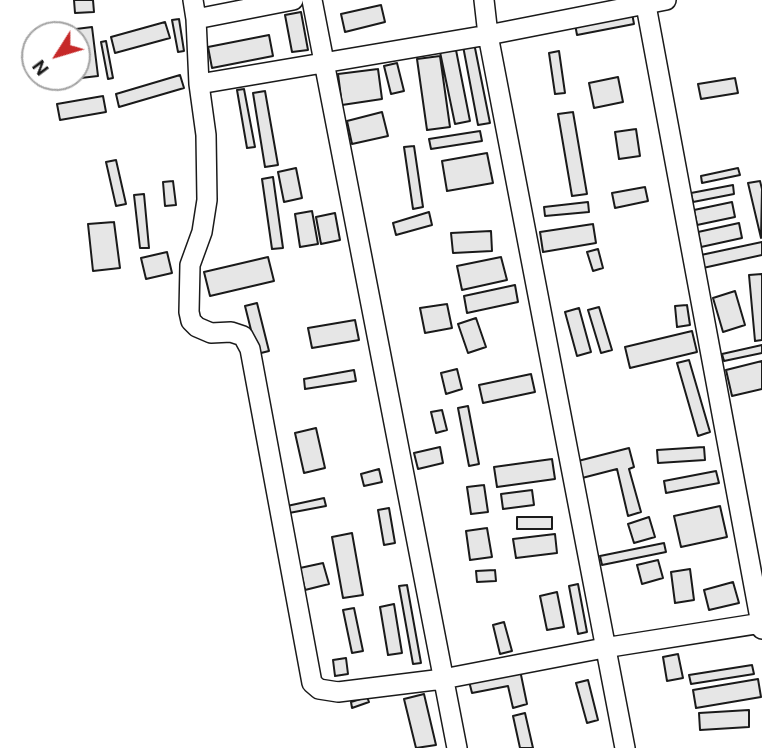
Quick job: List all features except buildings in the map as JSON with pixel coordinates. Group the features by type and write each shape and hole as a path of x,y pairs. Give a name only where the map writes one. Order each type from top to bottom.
{"street":[{"path":"293,0 195,9 199,84 206,135 207,200 202,232 190,265 190,312 191,321 197,327 211,334 231,332 243,336 250,349 312,683 319,689 338,692 443,679 604,648 762,625 645,1"},
{"path":"312,0 457,748"},
{"path":"484,0 488,35 625,748"},
{"path":"199,84 488,35 645,1 666,0"}]}
